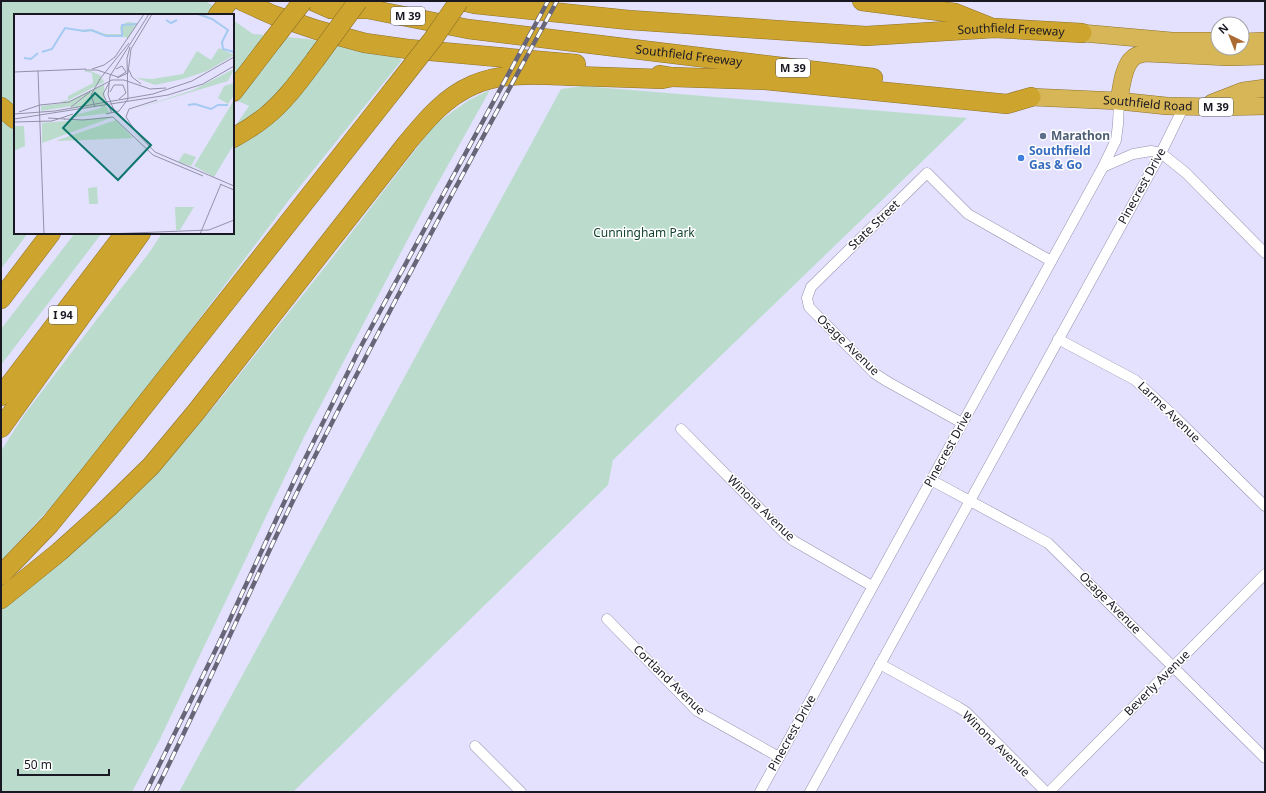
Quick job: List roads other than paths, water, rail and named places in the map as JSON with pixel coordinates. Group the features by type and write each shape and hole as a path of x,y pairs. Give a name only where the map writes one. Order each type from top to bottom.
{"highway":[{"path":"219,14 229,1"},
{"path":"242,1 302,25 365,43 408,49 566,63 672,77 765,80 1008,104 1031,97"},
{"path":"234,91 303,1"},
{"path":"312,1 331,9 363,5"},
{"name":"Southfield Freeway","path":"349,1 468,29 1031,97"},
{"path":"1,575 50,524 88,477 433,39 460,1"},
{"name":"Southfield Freeway","path":"460,1 474,4 629,20 866,36 995,28 1082,33"},
{"path":"862,1 955,13 995,28"},
{"path":"234,137 265,118 283,100 315,60 363,5"},
{"path":"1082,33 1172,41 1210,42"},
{"path":"1250,42 1265,41"},
{"path":"1119,101 1122,82 1132,59 1145,53 1228,57 1265,56"},
{"path":"1,599 59,552 109,507 151,466 196,412 407,143 428,118 445,103 472,85 503,77 529,74 662,79 672,77"},
{"path":"1204,107 1243,90 1265,88"},
{"name":"Southfield Road","path":"1031,97 1119,101 1167,106 1265,106"},
{"path":"1,107 14,118"},
{"path":"1,299 50,234"},
{"name":"I 94","path":"1,396 124,234"},
{"path":"1,428 140,234"}],"street":[{"name":"Pinecrest Drive","path":"760,792 1103,167 1116,140 1119,101"},
{"name":"Pinecrest Drive","path":"810,792 1161,153 1184,106"},
{"path":"1103,167 1133,154 1151,151 1161,153 1186,173 1265,253"},
{"name":"State Street","path":"821,277 927,173 968,214 1051,261"},
{"name":"Osage Avenue","path":"821,277 811,287 808,293 807,298 809,307 874,372 888,382 962,423"},
{"name":"Larme Avenue","path":"1058,340 1139,383 1265,506"},
{"name":"Winona Avenue","path":"681,429 789,537 842,570 872,586"},
{"name":"Osage Avenue","path":"931,480 1048,543 1265,758"},
{"name":"Beverly Avenue","path":"1049,792 1265,574"},
{"name":"Cortland Avenue","path":"607,619 697,711 779,757"},
{"name":"Winona Avenue","path":"880,664 966,712 1046,792"},
{"path":"475,746 522,792"}],"railway":[{"path":"146,792 219,643 295,479 359,350 548,1"},
{"path":"155,792 207,685 265,559 340,407 432,232 557,1"}],"place":[{"name":"Marathon","path":"1043,136"},
{"name":"Southfield Gas & Go","path":"1021,158"}],"park label":[{"name":"Cunningham Park","path":"644,233"}]}
